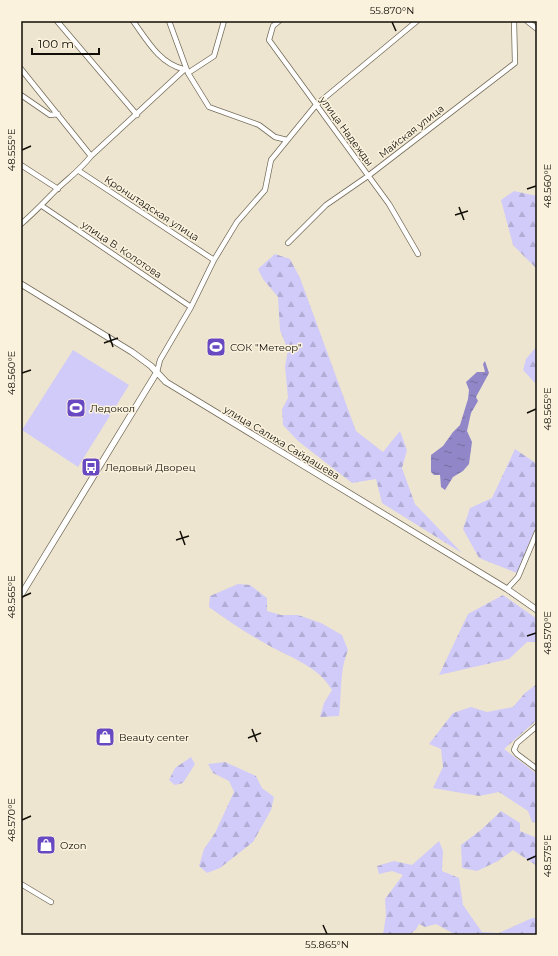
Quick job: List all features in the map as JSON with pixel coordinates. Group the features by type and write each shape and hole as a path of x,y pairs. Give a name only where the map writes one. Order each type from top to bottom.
{"street":[{"path":"57,21 136,115"},
{"path":"133,21 163,60 173,66 186,70"},
{"path":"169,21 186,70 209,107 259,125 275,138 287,140"},
{"path":"21,224 79,171 92,156 186,70 214,56 224,21"},
{"name":"улица Надежды","path":"279,21 273,26 269,40 389,204 418,254"},
{"path":"21,595 157,372 160,360 191,306 214,260 237,222 265,190 271,160 316,105 417,21"},
{"name":"Майская улица","path":"288,243 326,204 368,176 515,63 514,21"},
{"path":"527,21 537,30"},
{"path":"21,69 92,156"},
{"path":"21,95 50,115 58,114"},
{"path":"21,166 58,189"},
{"name":"Кронштадская улица","path":"79,171 214,260"},
{"name":"улица В. Колотова","path":"42,206 191,306"},
{"name":"улица Салиха Сайдашева","path":"21,284 132,352 157,372 166,382 507,589 537,610"},
{"path":"507,589 518,577 537,532"},
{"path":"537,726 514,748 516,754 537,769"},
{"path":"21,884 51,902"}],"green space":[{"path":"514,191 537,196 537,269 513,245 501,200"},
{"path":"275,254 290,259 300,278 356,431 383,452 400,431 407,450 402,468 415,504 462,553 382,503 376,479 352,483 298,441 283,425 282,409 288,398 285,366 288,350 280,330 278,297 263,279 258,269"},
{"path":"537,346 537,385 523,370 526,359"},
{"name":"Ледокол","path":"73,350 129,385 78,467 22,430"},
{"path":"515,449 537,464 537,524 517,573 479,558 463,529 470,508 492,498"},
{"path":"238,584 250,585 267,598 267,611 281,615 298,615 321,623 342,635 348,650 343,666 339,716 320,717 324,703 332,690 312,669 246,632 209,607 210,596"},
{"path":"503,595 537,619 537,642 527,642 509,659 439,675 468,614"},
{"path":"537,684 537,720 504,749 537,774 537,823 532,822 528,811 499,792 479,796 433,788 443,767 441,749 429,744 453,713 471,707 487,712 513,707 525,693"},
{"path":"191,757 195,764 183,783 175,785 169,780 175,768"},
{"path":"225,762 256,776 262,788 274,797 271,810 253,842 220,868 207,873 199,866 204,849 215,833 234,792 229,781 213,773 208,764"},
{"path":"501,811 520,823 520,831 537,838 537,866 513,850 498,861 477,871 462,868 461,845 482,829"},
{"path":"439,841 443,851 442,871 459,878 463,905 482,932 499,933 532,918 537,918 537,935 456,935 436,924 425,927 419,924 413,932 409,934 383,935 386,915 385,899 403,875 392,871 379,874 377,866 394,861 412,865"}],"water":[{"path":"485,361 489,373 476,397 478,401 471,413 467,431 472,442 469,464 463,471 453,477 445,490 441,487 440,475 434,475 431,472 431,455 443,446 460,425 468,399 469,390 466,382 477,372 485,372 483,364"}],"place":[{"name":"СОК \"Метеор\"","path":"216,347"},
{"name":"Ледокол","path":"76,408"},
{"name":"Ледовый Дворец","path":"91,467"},
{"name":"Beauty center","path":"105,737"},
{"name":"Ozon","path":"46,845"}]}
